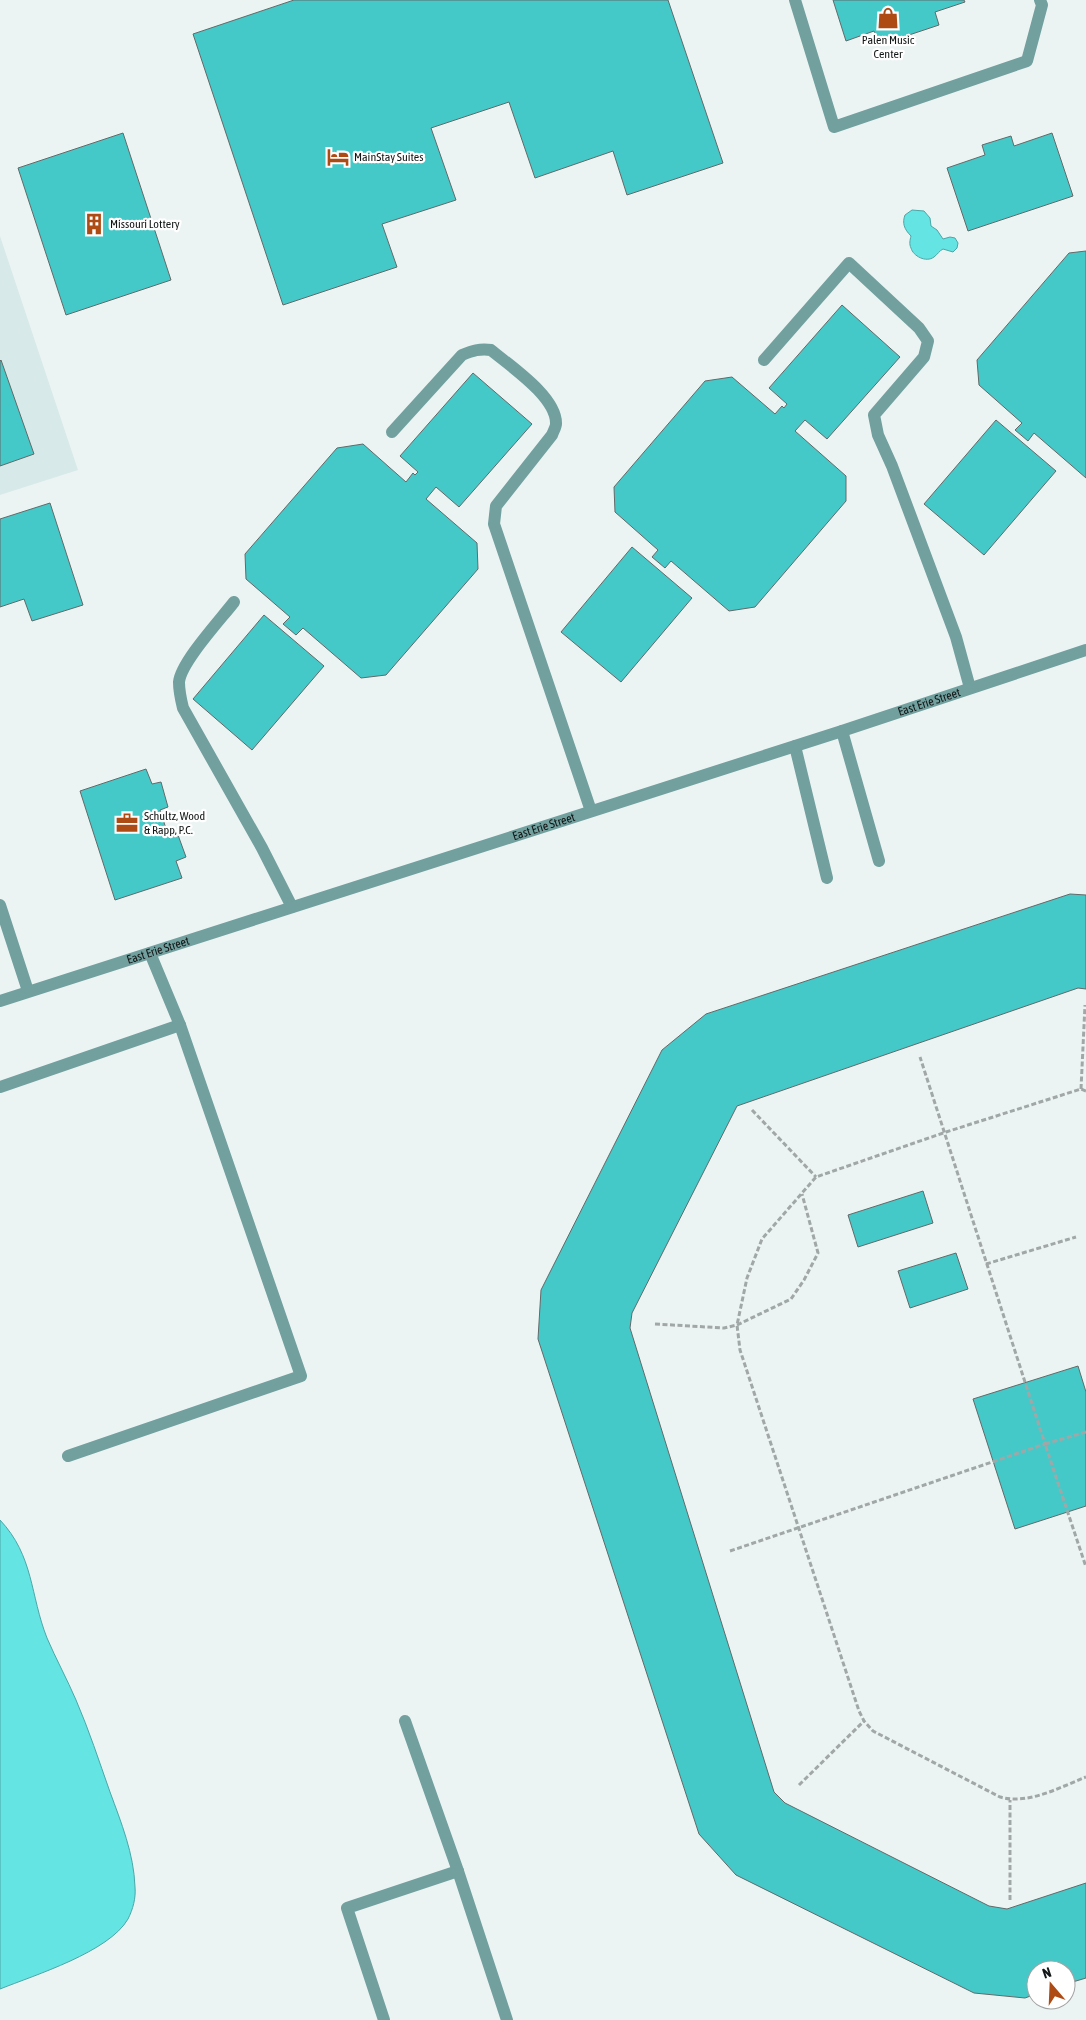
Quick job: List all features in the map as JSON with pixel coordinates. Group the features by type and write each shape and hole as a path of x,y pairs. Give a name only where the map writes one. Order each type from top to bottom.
{"street":[{"path":"795,0 834,127 1027,61 1042,5 1040,0"},
{"path":"764,360 849,263 919,328 928,341 924,357 874,414 878,435 892,466 956,637 970,688"},
{"path":"392,432 462,355 484,349 492,350 543,395 552,410 556,423 552,435 496,506 494,524 591,811"},
{"path":"234,602 187,662 179,680 183,708 262,848 292,907"},
{"name":"East Erie Street","path":"0,1000 842,731 1086,650"},
{"path":"842,731 879,861"},
{"path":"795,746 826,878"},
{"path":"0,904 28,992"},
{"path":"68,1456 301,1376 180,1025 150,953"},
{"path":"0,1087 180,1025"},
{"path":"405,1721 458,1871 507,2020"},
{"path":"384,2020 347,1908 458,1871"}],"path":[{"path":"1081,1089 1085,1005"},
{"path":"920,1057 946,1132 986,1264 1086,1567"},
{"path":"1086,1092 1081,1089 946,1132 816,1177 762,1239 747,1278 737,1325 740,1350 859,1711 864,1721 873,1731 1000,1797 1010,1800 1026,1799 1086,1777"},
{"path":"752,1110 816,1177"},
{"path":"654,1324 724,1328 737,1325 791,1299 804,1280 818,1253 802,1194"},
{"path":"986,1264 1076,1237"},
{"path":"730,1551 1045,1444 1086,1432"},
{"path":"799,1785 864,1721"},
{"path":"1010,1800 1010,1900"}],"shaded area":[{"path":"0,236 78,470 0,495"}],"water":[{"path":"912,210 924,211 930,218 931,226 937,230 943,239 955,238 958,243 957,248 953,252 943,249 931,259 917,256 910,246 911,236 904,223 905,215"},
{"path":"0,1520 11,1534 25,1562 47,1638 73,1692 90,1734 126,1838 132,1862 135,1891 134,1903 128,1919 105,1942 70,1961 0,1989"}],"building":[{"name":"MainStay Suites","path":"294,0 668,0 723,163 627,195 613,151 535,178 509,102 431,128 456,200 382,224 397,267 283,305 193,34"},
{"name":"Palen Music Center","path":"833,0 964,0 965,2 935,12 939,25 879,45 874,31 846,41"},
{"name":"Missouri Lottery","path":"123,133 171,280 66,315 18,168"},
{"path":"1052,133 1073,196 968,231 947,168 985,155 982,145 1011,136 1014,146"},
{"path":"1086,251 1086,478 1034,433 1028,441 1015,430 1022,423 979,385 977,360 1069,253"},
{"path":"842,305 900,357 827,439 805,420 795,431 846,476 846,501 755,607 729,611 671,561 665,568 652,557 658,550 615,512 614,487 705,381 732,377 775,414 782,406 784,408 787,404 769,388"},
{"path":"0,361 34,454 0,466"},
{"path":"473,373 532,424 459,507 436,487 426,499 477,543 478,569 386,675 361,678 303,628 296,635 283,624 290,617 246,579 245,554 337,448 363,444 406,482 413,473 415,475 418,472 400,456"},
{"path":"996,420 1056,471 984,555 924,504"},
{"path":"50,503 83,605 32,621 24,599 0,607 0,519"},
{"path":"632,547 692,598 621,682 561,632"},
{"path":"264,615 324,666 252,750 193,699"},
{"name":"Schultz, Wood & Rapp, P.C.","path":"146,769 152,784 161,782 168,807 160,810 169,838 178,835 186,857 176,861 182,878 115,900 80,791"},
{"path":"1070,894 1086,895 1086,989 1078,988 737,1106 632,1313 630,1328 774,1792 785,1803 989,1906 1007,1909 1086,1883 1086,1978 1076,1981 1076,1960 1026,1960 1026,1998 974,1993 736,1875 699,1834 538,1339 541,1290 662,1050 706,1014"},
{"path":"923,1191 933,1223 858,1247 848,1215"},
{"path":"956,1253 968,1289 910,1308 898,1271"},
{"path":"1078,1366 1086,1392 1086,1506 1015,1529 973,1399"}],"place":[{"name":"Palen Music Center","path":"888,18"},
{"name":"MainStay Suites","path":"338,157"},
{"name":"Missouri Lottery","path":"94,224"},
{"name":"Schultz, Wood & Rapp, P.C.","path":"127,823"}]}
